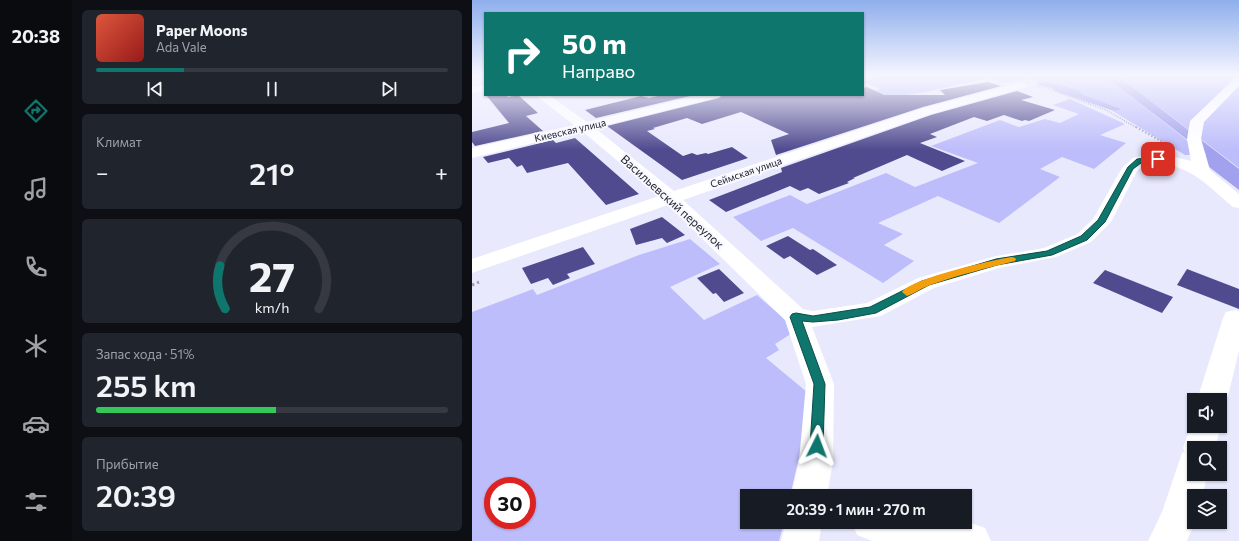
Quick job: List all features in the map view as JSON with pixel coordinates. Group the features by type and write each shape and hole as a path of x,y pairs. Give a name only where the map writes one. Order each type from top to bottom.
{"street":[{"name":"Васильевский переулок","path":"548,100 584,126 670,197 796,317"},
{"name":"Киевская улица","path":"472,153 693,100"},
{"name":"Сеймская улица","path":"472,266 670,197 927,111 966,100"},
{"path":"1194,168 1194,139 1197,121 1218,100"},
{"path":"810,489 816,462 820,384 796,317 813,319 838,317 872,310 926,283 996,262 1049,253 1084,238 1101,222 1130,168 1139,161 1149,159 1167,160 1194,168 1239,203"},
{"path":"1214,393 1235,318"},
{"path":"1167,541 1178,520 1189,481"},
{"path":"800,541 803,529"},
{"path":"900,529 972,541"}],"path":[{"path":"1079,100 1106,110 1167,144 1194,168"}],"shaded area":[{"path":"1066,100 1073,100 1125,124 1100,135 1126,143 1094,169 1062,157 1040,169 1060,177 999,223 938,196 878,223 903,234 884,245 914,261 883,283 793,228 761,241 733,217 790,195 807,204 886,173 915,187 978,163 931,146 1000,120 1019,127 1045,119 1060,123 1079,114 1053,105"},
{"path":"1082,100 1097,100 1121,109 1116,111"},
{"path":"1094,100 1136,100 1206,155 1185,155 1111,110 1116,111"},
{"path":"1136,100 1150,100 1239,169 1239,190 1200,160 1206,154"},
{"path":"1150,100 1239,100 1239,168"},
{"path":"690,239 720,264 670,287 704,320 757,295 797,330 775,344 779,350 766,358 813,397 792,489 740,489 740,529 782,529 779,541 472,541 472,312 533,289 537,295 639,255"}],"building":[{"path":"490,100 524,100 538,113 526,116 543,131 475,146 472,142 472,132 509,123"},
{"path":"624,100 672,100 596,118 585,110"},
{"path":"710,100 948,100 776,155 771,140 789,134 741,112 702,124 687,118 647,131 683,156 692,153 697,155 708,154 732,147 748,158 682,180 607,126"},
{"path":"984,100 1022,100 1055,110 1029,121 1022,121 1004,115 987,121 974,117 930,134 937,137 920,143 965,161 942,171 907,155 853,178 855,178 847,182 849,183 819,194 808,188 800,191 790,186 726,212 709,200 782,172 781,168 931,115"},
{"path":"575,138 639,194 606,205 568,163 527,173 522,165 517,167 509,158 488,163 483,157 553,140 556,143"},
{"path":"662,217 685,235 667,243 662,238 636,245 630,229"},
{"path":"788,236 810,250 813,249 837,265 817,275 790,256 784,259 766,246"},
{"path":"583,247 595,264 567,274 570,278 553,285 548,278 531,284 522,268"},
{"path":"719,269 744,293 724,302 716,293 713,294 697,278"},
{"path":"1187,269 1239,289 1239,309 1177,285"},
{"path":"1105,270 1173,297 1162,313 1093,283"}],"slow traffic":[{"path":"907,292 926,283 996,262 1012,259"}],"route":[{"path":"817,446 820,384 796,317 813,319 838,317 872,310 926,283 996,262 1049,253 1084,238 1101,222 1130,168 1139,161 1158,159"}]}
